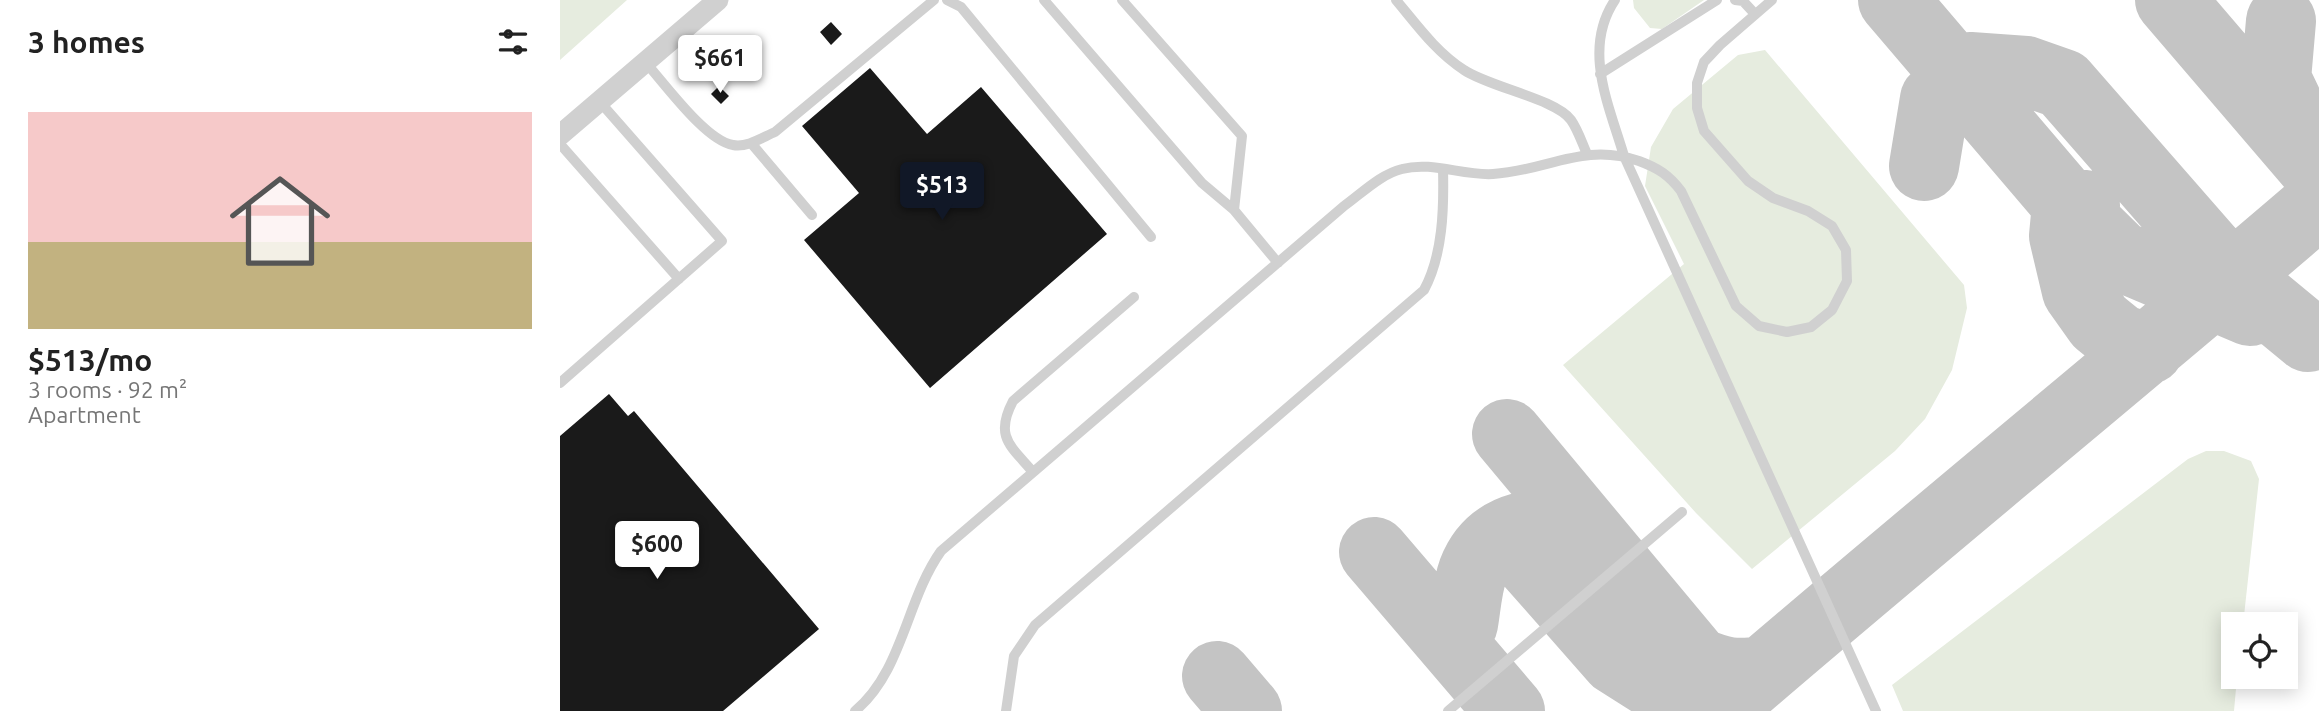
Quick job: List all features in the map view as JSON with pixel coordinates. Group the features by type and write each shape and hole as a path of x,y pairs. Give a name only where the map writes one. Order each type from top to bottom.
{"street":[{"path":"560,135 718,0"}],"lane":[{"path":"646,63 711,136 734,146 751,143 775,132 934,0"},
{"path":"947,0 961,7 1152,237"},
{"path":"1044,0 1202,183 1234,210 1278,264"},
{"path":"1122,0 1242,136 1234,210"},
{"path":"1396,0 1432,44 1465,71 1485,82 1556,108 1570,118 1587,154"},
{"path":"1615,0 1606,13 1598,50 1600,74 1624,156 1876,711"},
{"path":"1600,74 1717,0"},
{"path":"1735,0 1743,1 1755,14"},
{"path":"862,709 882,682 928,570 941,551 1344,205 1388,174 1403,169 1443,169 1489,174 1515,172 1587,154 1605,153 1624,156 1652,166 1670,176 1681,191 1736,306 1759,326 1787,332 1811,327 1832,310 1847,281 1846,250 1832,226 1808,211 1773,198 1748,181 1704,131 1697,108 1697,83 1704,62 1772,0"},
{"path":"560,383 722,241 600,102"},
{"path":"751,143 812,215"},
{"path":"560,144 679,278"},
{"path":"1006,711 1014,656 1035,625 1424,290 1437,259 1444,190 1443,169"},
{"path":"1033,472 1006,440 1003,428 1005,415 1013,401 1134,297"},
{"path":"1448,711 1682,512"}],"shaded area":[{"path":"560,0 627,0 560,60"},
{"path":"1633,0 1704,0 1662,29 1650,28 1634,8"},
{"path":"1765,50 1964,285 1967,308 1952,370 1925,419 1895,451 1752,569 1696,513 1563,365 1684,264 1645,186 1651,147 1673,109 1738,55"},
{"path":"2206,451 2224,451 2251,461 2259,479 2244,612 2221,612 2221,689 2236,689 2234,711 1903,711 1892,685 2188,459"}],"building":[{"path":"831,22 842,34 831,45 820,32"},
{"path":"870,68 927,134 981,87 1107,234 930,388 804,240 859,193 802,126"},
{"path":"719,86 729,96 721,104 711,94"},
{"path":"609,394 628,416 634,411 819,629 723,711 560,711 560,436"}],"taxiway":[{"path":"1893,0 2067,204 2120,256 2250,311"},
{"path":"2170,0 2319,174"},
{"path":"2281,21 2276,79 2302,133 2308,138"},
{"path":"1924,166 1935,99 1970,67 2026,71 2063,84 2209,251 2234,276 2308,337"},
{"path":"1717,711 2319,203"},
{"path":"2085,205 2067,204 2064,236 2077,291 2099,322 2120,339 2149,349"},
{"path":"1507,434 1697,662 1729,672 1763,671 1721,688 1679,690 1654,684 1616,660 1527,559"},
{"path":"1463,624 1471,577 1488,547 1498,538 1521,528 1562,525"},
{"path":"1374,552 1510,711"},
{"path":"1217,676 1247,711"}]}
